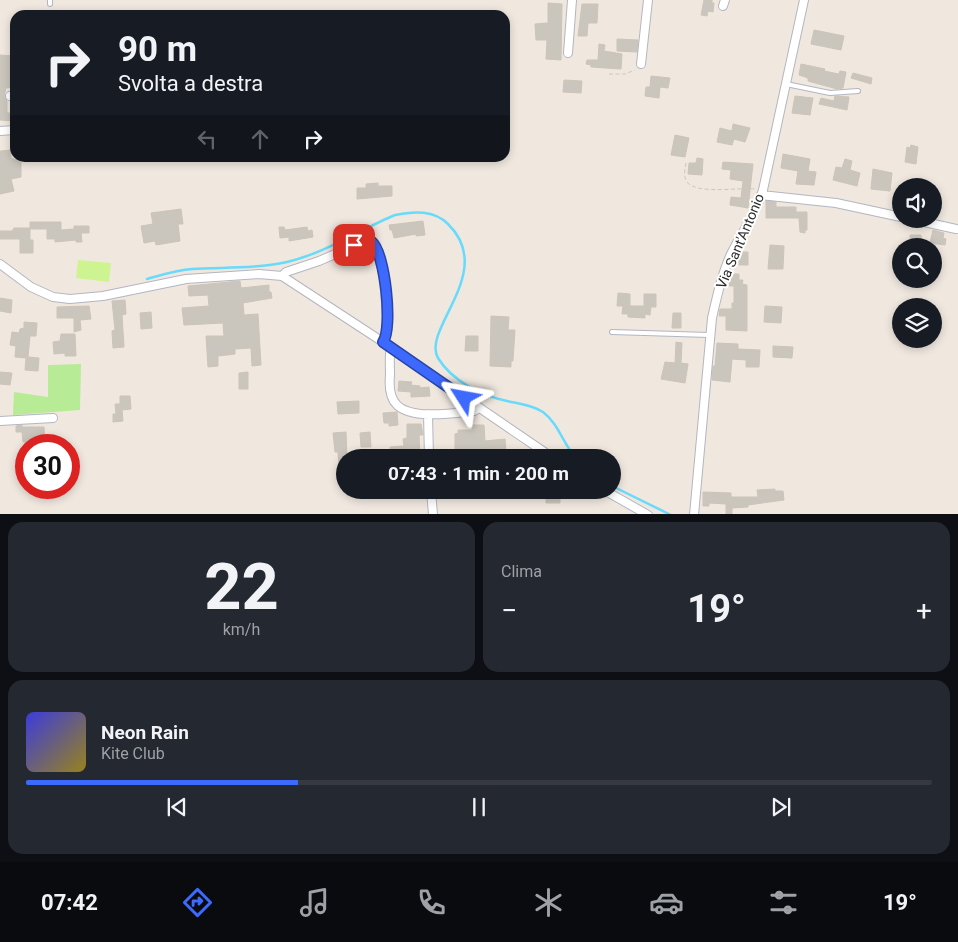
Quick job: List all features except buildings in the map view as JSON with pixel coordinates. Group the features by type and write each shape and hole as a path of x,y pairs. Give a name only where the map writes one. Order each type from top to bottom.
{"street":[{"path":"568,53 572,0"},
{"path":"641,64 648,0"},
{"name":"Via Sant'Antonio","path":"694,514 710,334 719,287 732,253 751,220 762,192 804,0"},
{"path":"762,192 836,203 892,215"},
{"path":"942,226 956,229"},
{"path":"282,276 286,272 319,261 363,242 374,244 382,265 386,294 387,332 383,342"},
{"path":"0,264 31,287 53,297 70,299 103,296 186,279 259,274 282,276 383,342 540,449"},
{"path":"391,348 391,397 397,405 404,409 428,414 474,411 479,408"},
{"path":"428,414 429,449"},
{"path":"0,421 53,418"},
{"path":"431,499 432,514"},
{"path":"620,499 648,514"}],"lane":[{"path":"786,84 830,93 858,91"},
{"path":"612,332 710,334"}],"path":[{"path":"609,74 625,74 634,71 641,64"},
{"path":"686,163 684,175 687,182 692,186 722,190 735,188 762,192"}],"green space":[{"path":"78,260 111,263 109,282 76,278"},
{"path":"81,364 80,410 13,415 14,392 48,397 48,365"}],"waterway":[{"path":"147,279 186,270 251,267 287,262 315,253 395,215 416,212 436,216 448,224 461,242 465,261 462,280 439,332 436,346 438,358 451,374 468,386 497,399 530,406 543,412 553,422 569,449"},
{"path":"621,490 669,514"}],"route":[{"path":"354,245 372,242 378,250 386,294 387,332 383,342 464,398"}]}
